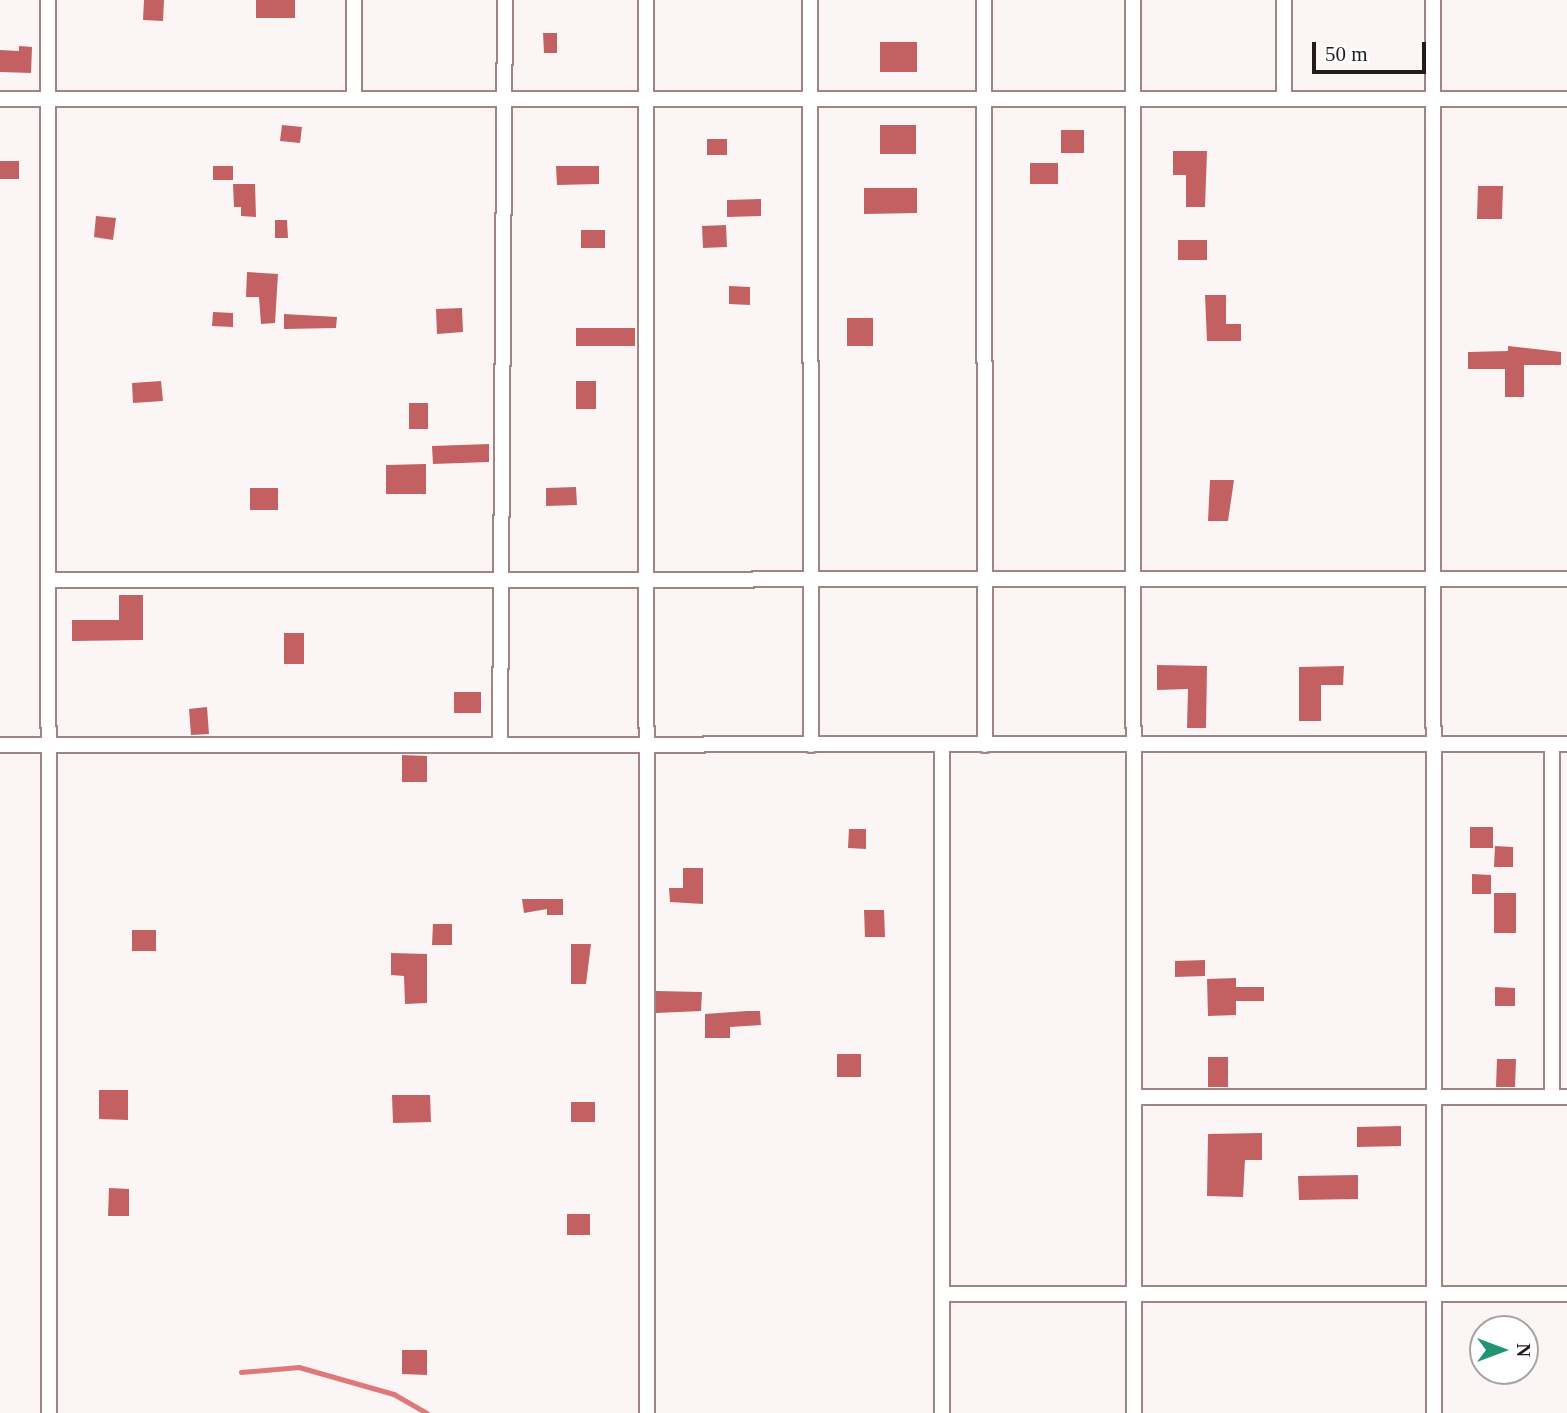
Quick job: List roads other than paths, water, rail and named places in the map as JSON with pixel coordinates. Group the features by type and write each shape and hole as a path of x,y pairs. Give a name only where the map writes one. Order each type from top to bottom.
{"street":[{"path":"48,0 49,1413"},
{"path":"354,0 354,99"},
{"path":"500,745 505,0"},
{"path":"646,0 647,1413"},
{"path":"810,0 811,745"},
{"path":"984,0 985,745"},
{"path":"1133,0 1134,1413"},
{"path":"1283,0 1283,99"},
{"path":"1433,0 1434,1413"},
{"path":"0,99 1567,99"},
{"path":"49,580 1567,579"},
{"path":"0,746 1559,744 1560,1097 1133,1097"},
{"path":"942,745 942,1413"},
{"path":"942,1294 1567,1294"}],"waterway":[{"path":"241,1372 299,1367 394,1394 427,1413"}]}
